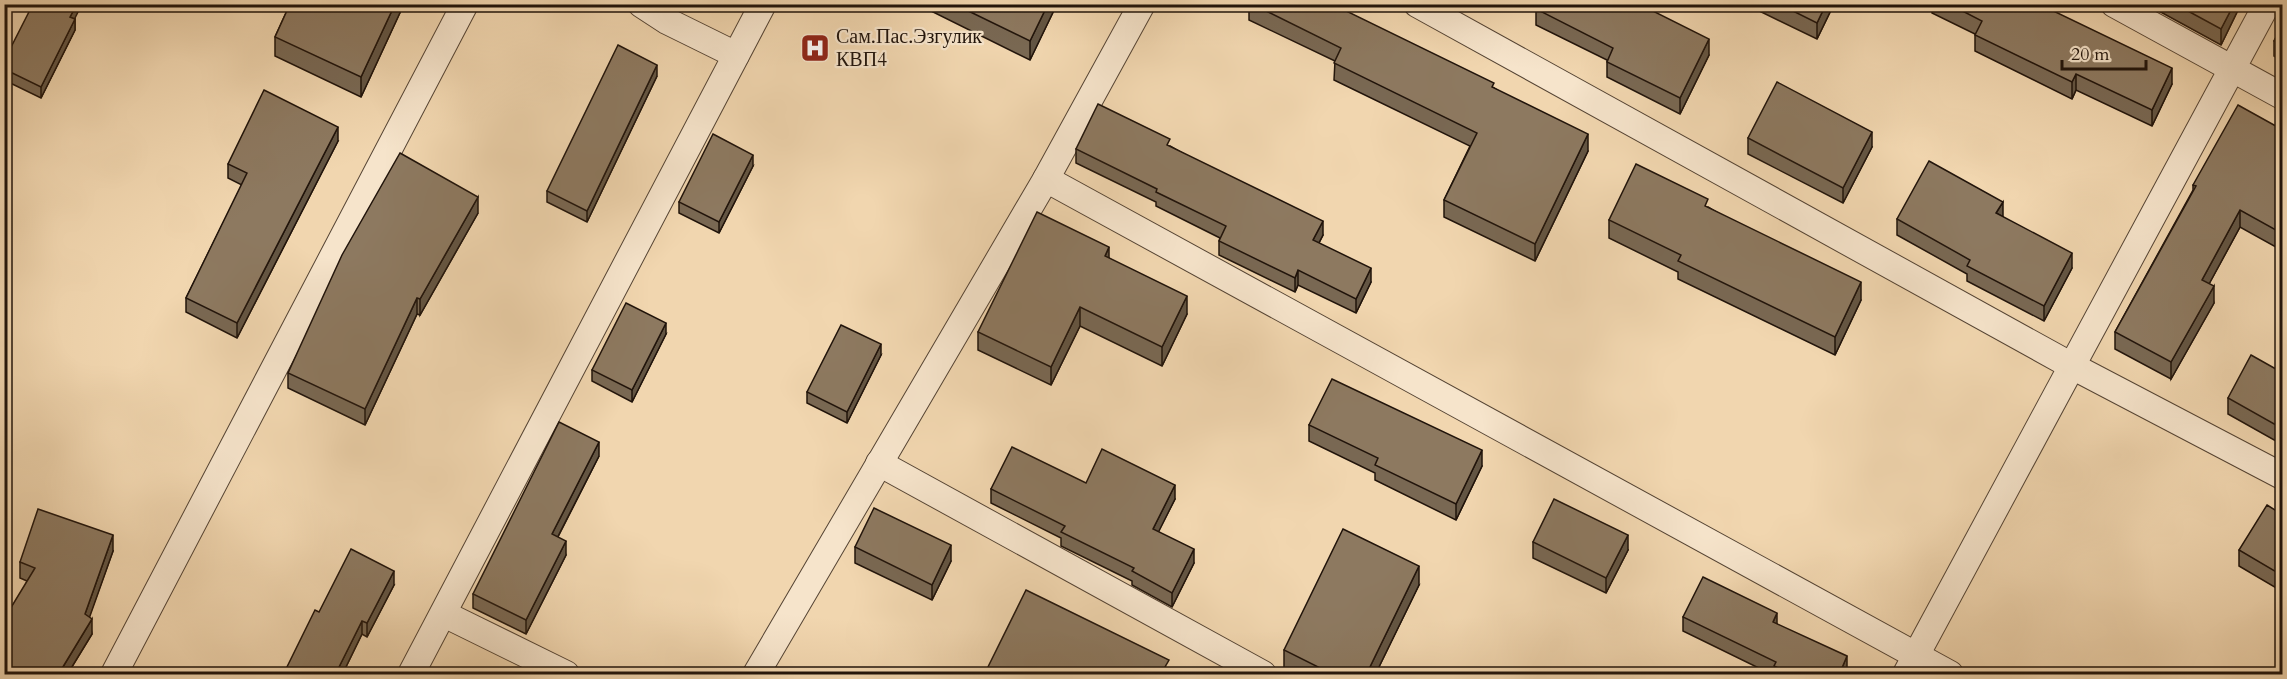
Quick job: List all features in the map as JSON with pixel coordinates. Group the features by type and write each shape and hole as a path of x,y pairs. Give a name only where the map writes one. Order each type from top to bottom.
{"street":[{"path":"114,675 465,4"},
{"path":"641,4 667,21 736,55"},
{"path":"411,675 763,4"},
{"path":"756,675 1046,179 1142,4"},
{"path":"1417,4 2072,366 2283,476"},
{"path":"2114,4 2283,96"},
{"path":"1911,665 2267,4"},
{"path":"1046,179 1911,665 1950,675"},
{"path":"879,464 1263,675"},
{"path":"444,614 566,675"}],"building":[{"path":"33,4 77,4 70,17 75,19 41,87 4,69 4,61"},
{"path":"290,4 395,4 361,77 275,37"},
{"path":"954,4 1048,4 1030,41"},
{"path":"1252,4 1345,4 1342,9 1494,83 1492,87 1588,134 1535,244 1444,200 1477,133 1334,63 1341,48"},
{"path":"1538,4 1639,4 1709,39 1680,98 1607,62 1613,48 1536,9"},
{"path":"1779,4 1826,4 1817,23"},
{"path":"1949,4 2039,4 2172,68 2152,110 2076,74 2072,82 1975,35 1982,21"},
{"path":"2175,4 2234,4 2221,29"},
{"path":"2283,24 2283,46 2274,41"},
{"path":"618,45 657,65 587,211 547,191"},
{"path":"1777,82 1872,132 1843,188 1748,138"},
{"path":"264,90 338,127 237,323 186,298 247,173 228,164"},
{"path":"1098,104 1170,139 1167,145 1323,221 1313,240 1371,268 1356,299 1298,270 1295,278 1219,241 1226,226 1076,149"},
{"path":"2238,105 2283,130 2283,234 2240,210 2202,280 2214,286 2171,362 2115,332"},
{"path":"713,134 753,155 719,222 679,202"},
{"path":"400,153 478,197 420,299 417,298 365,409 288,373 342,255"},
{"path":"1929,161 2003,202 1996,213 2072,253 2044,306 1967,266 1970,260 1897,219"},
{"path":"1636,164 1708,199 1705,206 1861,282 1835,337 1678,261 1681,255 1609,220"},
{"path":"1037,212 1109,247 1105,256 1187,296 1162,347 1080,307 1051,367 978,332"},
{"path":"626,303 666,323 632,390 592,370"},
{"path":"841,325 881,344 847,412 807,392"},
{"path":"2251,355 2283,373 2283,429 2228,398"},
{"path":"1332,379 1482,450 1456,504 1375,465 1378,458 1309,425"},
{"path":"559,422 599,442 552,534 566,541 526,620 473,594"},
{"path":"1012,447 1086,483 1102,449 1175,485 1153,529 1194,549 1172,593 1132,571 1134,568 1061,532 1065,526 991,489"},
{"path":"1554,499 1628,535 1606,578 1533,542"},
{"path":"2267,505 2283,515 2283,576 2239,550"},
{"path":"874,508 951,545 932,585 855,547"},
{"path":"38,509 113,535 85,614 92,619 58,675 4,675 4,619 35,568 20,562"},
{"path":"1343,529 1419,566 1366,675 1334,675 1284,650"},
{"path":"351,549 394,571 367,623 362,621 335,675 283,675 315,610 319,612"},
{"path":"1703,577 1777,613 1773,622 1847,656 1839,675 1793,675 1774,666 1776,662 1683,617"},
{"path":"1026,590 1169,660 1165,667 1181,675 1074,675 1068,671 1066,675 984,675"}],"place":[{"name":"Сам.Пас.Эзгулик КВП4","path":"815,48"}]}
